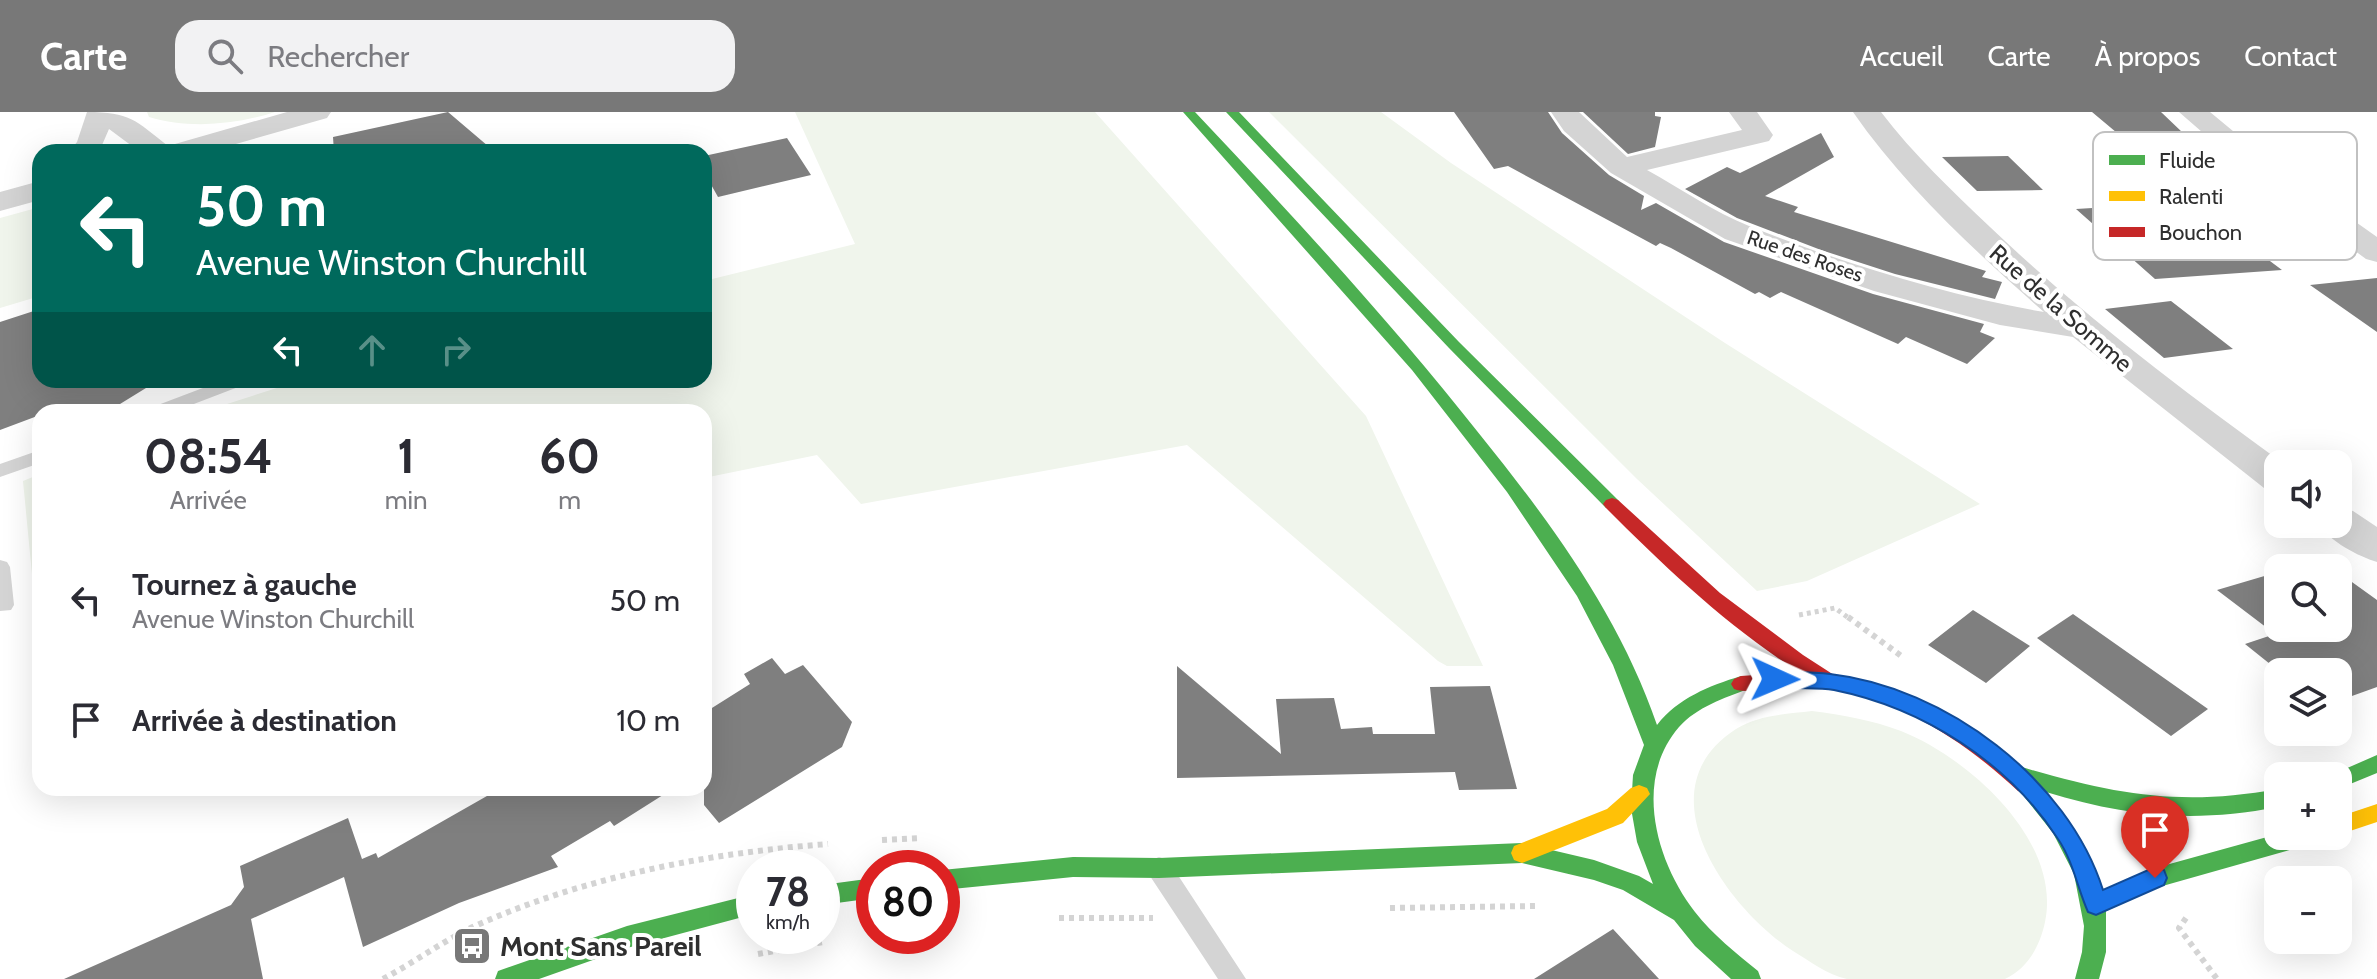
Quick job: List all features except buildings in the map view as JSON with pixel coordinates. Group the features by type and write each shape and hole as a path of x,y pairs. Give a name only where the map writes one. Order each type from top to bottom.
{"main road":[{"path":"1189,112 1293,224 1454,409 1566,559 1643,702 1653,743"},
{"path":"1232,112 1532,426 1656,547 1750,632 1832,682"},
{"path":"1749,979 1712,948 1682,913 1662,882 1648,851 1639,794 1643,767 1653,743 1683,710 1723,688 1756,680 1793,678 1832,682 1921,709 1975,741 2018,775 2065,831 2085,867 2096,904 2098,937 2093,975"},
{"path":"2352,774 2377,764"},
{"path":"2018,775 2129,807 2186,813 2244,808 2264,802"},
{"path":"1522,853 1615,816 1639,794"},
{"path":"2352,821 2377,813"},
{"path":"2096,904 2155,878 2264,848"},
{"path":"960,878 1073,867 1159,868 1522,853 1594,870 1631,883 1682,913"},
{"path":"507,979 627,937 736,909"}],"street":[{"path":"205,144 317,112"},
{"name":"Rue des Roses","path":"1565,112 1574,125 1621,167 1736,232 1900,288 2000,315 2079,328"},
{"path":"1621,167 1759,135 1743,112"},
{"name":"Rue de la Somme","path":"1867,112 1931,186 1995,251 2079,328 2264,469"},
{"path":"2193,112 2218,132"},
{"path":"90,144 102,114 124,125 148,144"},
{"path":"0,202 32,192"},
{"path":"2357,238 2377,252"},
{"path":"2352,530 2377,547"}],"lane":[{"path":"177,404 219,388"},
{"path":"0,471 32,459"},
{"path":"0,567 4,605"},
{"path":"1159,868 1233,979"}],"path":[{"path":"1796,616 1835,608 1912,664"},
{"path":"1387,908 1540,906"},
{"path":"2188,915 2179,928 2217,979"},
{"path":"1056,918 1192,918"},
{"path":"746,956 757,954"}],"shaded area":[{"path":"147,112 275,112 244,120 196,124 164,121 149,117"},
{"path":"795,112 1095,112 1366,416 1483,666 1447,666 1438,661 1187,445 861,504 817,455 712,476 712,404 227,404 277,388 712,388 712,279 855,244"},
{"path":"1269,112 1381,112 1451,163 1725,343 1980,504 1807,581 1757,591 1637,479"},
{"path":"32,209 32,298 0,308 0,218"},
{"path":"32,477 32,574 23,481"},
{"path":"1812,711 1846,716 1901,731 1955,761 2005,806 2025,833 2039,862 2046,892 2045,922 2040,939 2020,969 2005,979 1847,979 1826,971 1793,951 1743,907 1721,878 1704,847 1695,815 1696,783 1708,754 1736,729 1763,718"}],"traffic: fast":[{"path":"1189,112 1380,323 1513,488 1562,556 1605,627 1640,703 1653,743"},
{"path":"1232,112 1454,345 1612,504"},
{"path":"1741,684 1702,698 1673,719 1654,745 1644,775 1642,808 1648,842 1661,877 1680,910 1703,938 1749,979"},
{"path":"2352,774 2377,764"},
{"path":"2018,775 2085,794 2146,806 2209,808 2264,801"},
{"path":"2026,785 2061,826 2086,874 2096,926 2087,979"},
{"path":"2096,904 2155,878 2264,848"},
{"path":"960,878 1073,867 1159,868 1522,853 1594,870 1631,883 1682,913"},
{"path":"840,893 856,890"},
{"path":"507,979 627,937 736,909"}],"traffic: slow":[{"path":"1522,853 1615,816 1639,794"},
{"path":"2352,821 2377,813"}],"traffic: jam":[{"path":"1612,504 1713,598 1768,641 1826,679"},
{"path":"1741,684 1780,679 1819,680 1857,687 1895,699 1932,715 1966,736 1998,759 2026,785"}],"place":[{"name":"Mont Sans Pareil","path":"472,946"}],"route":[{"path":"1775,679 1832,682 1892,698 1953,726 2018,775 2039,797 2065,831 2085,867 2096,904 2155,878"}]}
